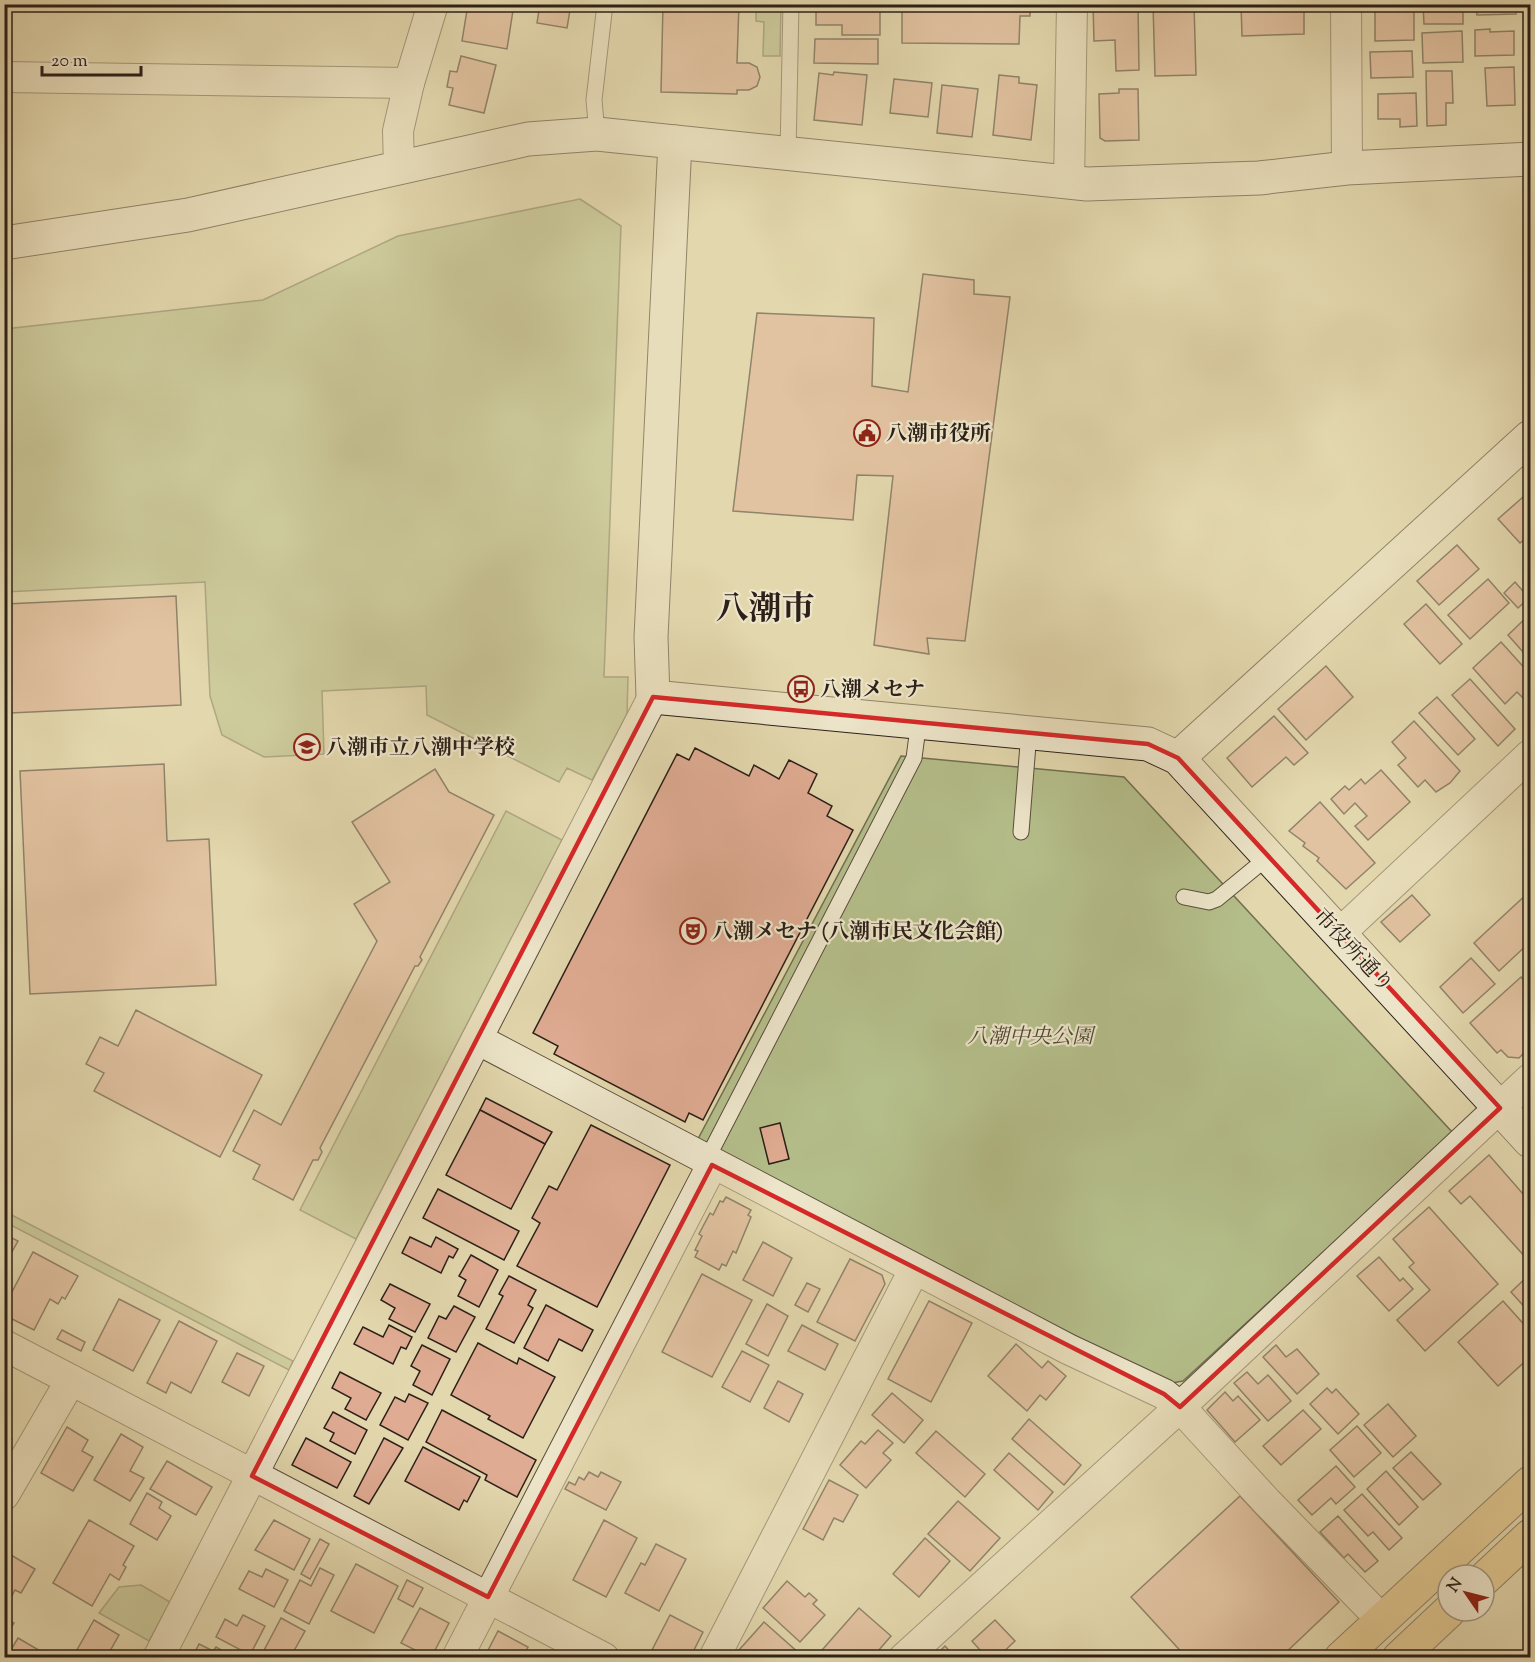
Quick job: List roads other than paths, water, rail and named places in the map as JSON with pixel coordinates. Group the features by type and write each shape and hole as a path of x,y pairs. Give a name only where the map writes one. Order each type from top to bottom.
{"main road":[{"path":"1341,1658 1530,1483"},
{"path":"1496,1568 1530,1536"},
{"path":"1399,1658 1436,1623"}],"street":[{"path":"399,167 398,131 409,83 433,4"},
{"path":"1068,183 1072,4"},
{"path":"1346,4 1347,168"},
{"path":"4,77 409,83"},
{"path":"4,243 188,215 528,139 597,134 1068,183 1259,178 1347,168 1530,159"},
{"path":"158,1658 653,697 651,637 675,142"},
{"path":"653,697 919,720 1148,744 1178,758 1530,437"},
{"path":"1339,934 1530,755"},
{"name":"市役所通り","path":"1178,758 1530,1141"},
{"path":"477,1039 914,1270 1068,1349 1164,1394 1180,1407 1267,1502 1382,1620"},
{"path":"904,1658 1180,1407 1530,1080"},
{"path":"457,1658 709,1163"},
{"path":"714,1658 914,1270"},
{"path":"4,1345 604,1658"},
{"path":"4,1495 71,1380"}],"lane":[{"path":"597,134 594,100 605,4"},
{"path":"788,153 791,4"},
{"path":"709,1163 914,758 919,720"},
{"path":"1022,832 1029,732"},
{"path":"1184,897 1209,902 1217,899 1268,856"}],"place":[{"name":"八潮市役所","path":"867,433"},
{"name":"八潮メセナ","path":"801,689"},
{"name":"八潮市立八潮中学校","path":"307,747"},
{"name":"八潮メセナ (八潮市民文化会館)","path":"693,931"}],"district":[{"name":"八潮市","path":"765,607"}],"park label":[{"name":"八潮中央公園","path":"1030,1036"}]}
